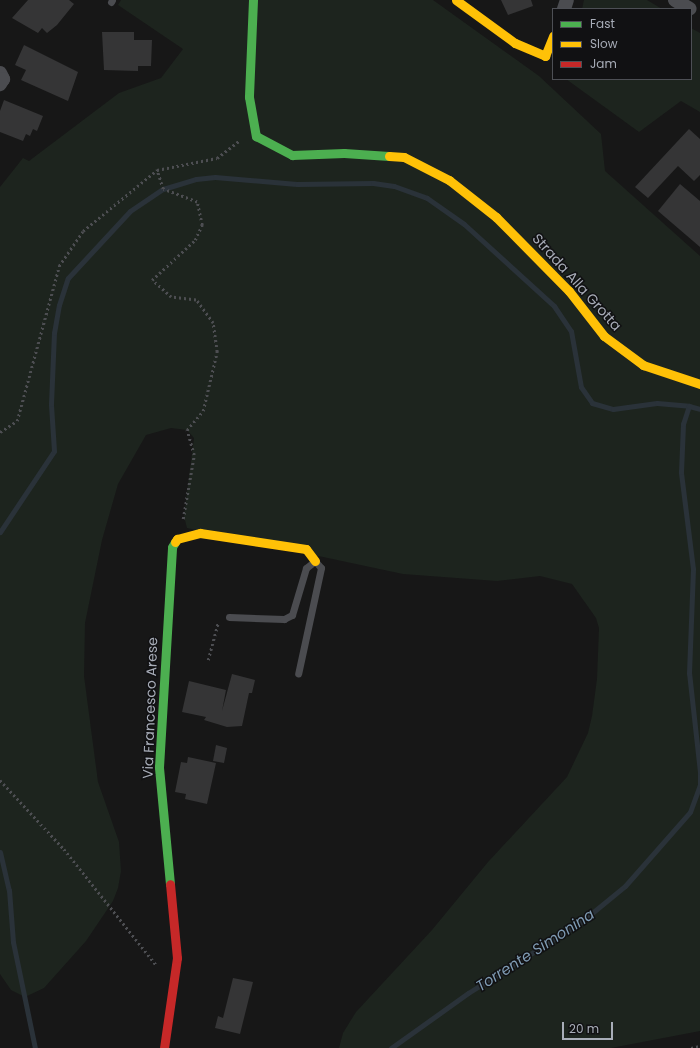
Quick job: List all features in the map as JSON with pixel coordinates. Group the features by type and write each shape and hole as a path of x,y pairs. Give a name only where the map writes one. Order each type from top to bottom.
{"street":[{"path":"253,0 249,97 256,136"},
{"path":"456,0 515,43 545,56 552,38"},
{"path":"675,0 688,8"},
{"path":"0,73 3,79 0,84"},
{"name":"Strada Alla Grotta","path":"256,136 292,155 344,153 404,157 449,180 496,217 536,255 569,291 604,336 643,365 700,384"},
{"path":"178,539 200,533 306,549 315,561"},
{"name":"Via Francesco Arese","path":"164,1048 177,958 159,767 172,547 178,539"}],"lane":[{"path":"229,617 284,619 292,615 306,568 315,561 321,568 298,674"}],"path":[{"path":"0,432 17,421 59,266 83,231 157,170 217,158 236,142 256,136"},
{"path":"157,170 163,190 197,202 202,225 195,240 152,280 171,297 196,300 213,323 217,352 203,411 187,430 194,455 178,539"},
{"path":"208,660 219,620 229,617"},
{"path":"0,780 64,849 173,985"},
{"path":"690,1048 700,1046"}],"shaded area":[{"path":"121,0 433,0 539,76 601,134 605,171 700,256 700,1031 611,1048 339,1048 343,1033 356,1012 432,930 488,862 567,777 588,733 592,716 597,679 599,628 596,618 572,584 540,576 497,581 403,574 187,528 184,516 194,438 187,430 171,428 146,435 118,484 102,540 85,623 84,676 98,782 119,842 121,871 118,888 113,901 86,941 44,988 25,997 11,990 0,974 0,187 23,158 29,161 119,93 161,78 183,49 118,5"},
{"path":"584,0 647,0 660,8 582,8"},
{"path":"692,29 700,33 700,112 681,101 639,132 567,80 692,80"}],"building":[{"path":"28,0 69,0 74,4 57,25 47,33 42,28 38,33 12,18"},
{"path":"501,0 531,0 533,6 508,15"},
{"path":"102,32 134,32 134,40 152,40 151,66 138,66 138,71 104,70"},
{"path":"24,45 78,72 68,101 21,80 26,70 15,65"},
{"path":"4,100 43,116 37,131 33,129 30,136 26,134 23,141 0,132 0,111"},
{"path":"689,129 700,139 700,175 694,181 678,166 648,198 635,187"},
{"path":"680,184 700,201 700,247 658,211"},
{"path":"232,674 255,680 252,693 249,693 242,726 227,727 204,720 206,717 182,712 189,681 226,690 222,711"},
{"path":"216,745 227,748 224,763 213,761"},
{"path":"188,757 216,763 207,804 185,799 186,794 175,792 181,762 187,763"},
{"path":"233,978 253,982 240,1034 215,1028 218,1016 223,1018"}],"waterway":[{"path":"0,532 54,451 51,404 54,333 59,305 68,278 130,211 163,189 196,179 215,177 297,184 373,183 394,186 427,198 464,224 554,306 571,331 581,387 592,403 613,409 657,403 689,406"},
{"name":"Torrente Simonina","path":"391,1048 468,993 581,922 625,886 690,812 700,785 700,772 689,673 693,569 681,472 683,424 689,406 700,409"},
{"path":"0,852 9,890 13,942 35,1048"}],"traffic: fast":[{"path":"253,0 249,97 256,136 292,155 344,153 389,156"},
{"path":"170,884 159,767 172,547 175,542"}],"traffic: slow":[{"path":"456,0 515,43 545,56 552,38"},
{"path":"389,156 404,157 449,180 496,217 569,291 604,336 643,365 700,384"},
{"path":"175,542 177,539 200,533 306,549 315,561"}],"traffic: jam":[{"path":"164,1048 177,958 170,884"}]}
